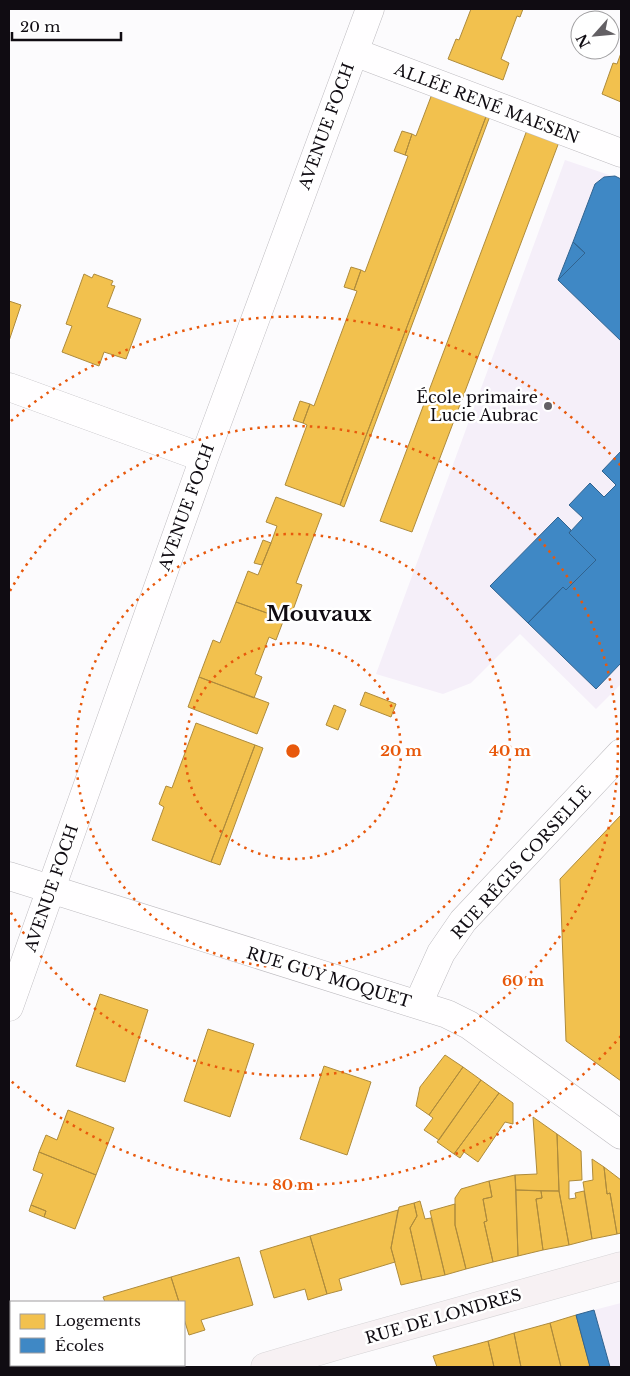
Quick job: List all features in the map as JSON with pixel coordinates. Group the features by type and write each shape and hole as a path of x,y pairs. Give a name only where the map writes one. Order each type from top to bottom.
{"main road":[{"name":"RUE DE LONDRES","path":"265,1367 346,1342 621,1266"}],"street":[{"name":"AVENUE FOCH","path":"9,1007 204,458 370,9"},
{"name":"ALLÉE RENÉ MAESEN","path":"354,52 621,153"},
{"path":"9,387 204,458"},
{"name":"RUE RÉGIS CORSELLE","path":"418,1004 441,953 463,921 621,753"},
{"name":"RUE GUY MOQUET","path":"9,876 447,1014 469,1025 621,1135"}],"shaded area":[{"name":"École primaire Lucie Aubrac","path":"565,160 621,179 621,684 596,709 520,634 471,683 443,694 376,674"},
{"path":"621,1303 621,1367 610,1367 594,1310"}],"building: Logements":[{"path":"471,9 523,9 520,17 517,16 501,59 509,63 503,80 448,59 456,39 459,40"},
{"path":"621,53 621,102 602,94 613,63 617,64"},
{"path":"432,94 487,114 340,505 285,485 307,425 303,423 310,404 314,406 357,291 354,290 361,270 365,272 408,156 405,155 412,134 416,136"},
{"path":"487,114 490,116 344,507 340,505"},
{"path":"527,130 559,142 412,532 380,521"},
{"path":"402,131 412,134 405,155 394,151"},
{"path":"351,267 361,270 354,290 344,287"},
{"path":"84,274 92,278 94,274 113,281 111,285 115,286 107,307 141,319 126,359 104,352 99,366 62,352 72,326 66,324"},
{"path":"9,301 21,305 9,341"},
{"path":"300,401 310,404 303,423 293,420"},
{"path":"276,497 322,514 296,583 302,585 289,621 236,602 248,571 258,575 271,543 277,526 266,522"},
{"path":"263,540 271,543 262,565 254,563"},
{"path":"236,602 284,619 276,640 269,637 255,674 262,677 254,698 199,677 213,640 220,643"},
{"path":"199,677 269,703 257,734 188,707"},
{"path":"365,692 396,704 391,717 360,705"},
{"path":"334,705 346,710 338,730 326,725"},
{"path":"196,723 255,745 211,862 152,840 164,807 159,804 166,786 172,788"},
{"path":"255,745 263,748 220,865 211,862"},
{"path":"621,815 621,1081 566,1041 560,879"},
{"path":"100,994 148,1010 125,1082 76,1066"},
{"path":"208,1029 254,1044 230,1117 184,1101"},
{"path":"445,1055 463,1067 429,1115 416,1106 420,1087"},
{"path":"324,1066 371,1082 347,1155 300,1139"},
{"path":"463,1067 481,1080 439,1140 424,1130 433,1118 429,1115"},
{"path":"481,1080 499,1093 454,1154 437,1142"},
{"path":"499,1093 513,1103 513,1124 505,1122 478,1162 464,1152 460,1158 454,1154"},
{"path":"68,1110 114,1128 96,1175 39,1152 46,1135 57,1140"},
{"path":"533,1117 557,1134 559,1191 516,1190 515,1175 537,1174"},
{"path":"557,1134 581,1151 582,1180 569,1181 569,1199 576,1198 575,1193 584,1191 592,1239 569,1245 559,1191"},
{"path":"39,1152 96,1175 75,1229 44,1217 46,1211 31,1205 43,1174 33,1170"},
{"path":"592,1159 604,1167 607,1194 610,1193 617,1234 592,1239 583,1182 593,1180"},
{"path":"604,1167 621,1180 621,1233 617,1234 610,1193 607,1194"},
{"path":"515,1175 518,1256 493,1262 484,1222 487,1221 483,1199 492,1197 489,1181"},
{"path":"489,1181 492,1197 483,1199 487,1221 484,1222 493,1262 466,1269 455,1225 455,1198 461,1189"},
{"path":"516,1190 541,1191 542,1198 536,1199 543,1250 518,1256"},
{"path":"541,1191 559,1191 569,1245 543,1250 536,1199 542,1198"},
{"path":"420,1201 425,1219 431,1218 445,1275 422,1280 410,1228 417,1216 414,1203"},
{"path":"414,1203 417,1216 410,1228 422,1280 401,1285 391,1248 399,1207"},
{"path":"455,1204 455,1225 466,1269 445,1275 430,1211"},
{"path":"31,1205 46,1211 44,1217 29,1211"},
{"path":"398,1210 391,1248 395,1262 339,1279 342,1290 327,1294 310,1236"},
{"path":"310,1236 327,1294 308,1300 305,1289 274,1298 260,1251"},
{"path":"239,1257 253,1305 201,1320 205,1330 189,1335 185,1322 185,1301 179,1301 171,1277"},
{"path":"171,1277 179,1301 105,1301 103,1297"},
{"path":"576,1315 590,1366 561,1367 550,1323"},
{"path":"550,1323 561,1367 521,1367 514,1333"},
{"path":"10,1325 10,1366 49,1367 9,1367"},
{"path":"514,1333 521,1367 494,1367 488,1341"},
{"path":"488,1341 494,1367 437,1367 433,1356"}],"building: Écoles":[{"path":"615,176 621,179 621,341 558,280 585,253 573,242 595,184 604,177"},
{"path":"573,242 585,253 558,280"},
{"path":"621,451 621,663 596,689 528,623 563,587 566,590 596,560 569,533 583,518 569,505 590,483 604,497 616,485 602,471"},
{"path":"558,517 571,530 569,533 596,560 566,590 563,587 528,623 490,586"},
{"path":"594,1310 610,1367 590,1367 576,1315"}],"place":[{"name":"École primaire Lucie Aubrac","path":"548,406"}],"district":[{"name":"Mouvaux","path":"319,614"}]}
